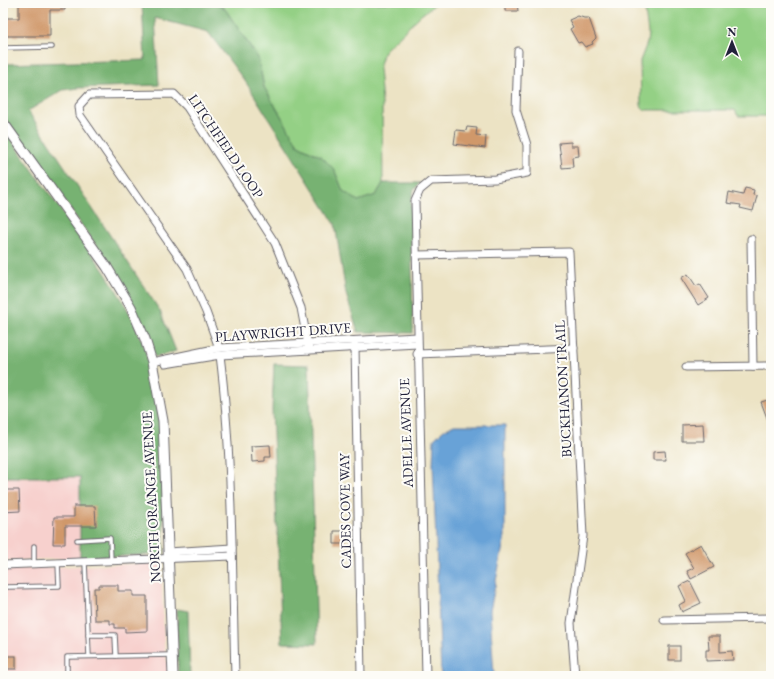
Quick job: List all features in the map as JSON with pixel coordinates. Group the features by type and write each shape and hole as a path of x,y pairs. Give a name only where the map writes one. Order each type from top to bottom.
{"street":[{"name":"ADELLE AVENUE","path":"426,676 417,354 415,201 424,184 436,179 496,179 527,173 527,145 516,110 518,51"},
{"name":"LITCHFIELD LOOP","path":"220,352 206,312 187,269 80,115 79,106 89,95 174,94 187,107 275,242 300,308 309,346"},
{"name":"NORTH ORANGE AVENUE","path":"3,122 107,267 131,307 145,339 153,364 163,421 173,676"},
{"path":"750,239 753,366"},
{"name":"BUCKHANON TRAIL","path":"416,255 569,252 583,536 572,623 575,676"},
{"name":"PLAYWRIGHT DRIVE","path":"153,364 220,352 417,340"},
{"name":"PLAYWRIGHT DRIVE","path":"309,346 355,346 417,340"},
{"name":"CADES COVE WAY","path":"355,346 361,676"},
{"path":"417,354 574,348"},
{"path":"220,352 225,394 232,548 235,676"},
{"path":"686,367 767,366 771,368"},
{"path":"3,565 112,561 232,548"},
{"path":"168,555 232,556"},
{"path":"664,620 771,618"}],"lane":[{"path":"3,48 52,47"},
{"path":"77,540 110,538 112,561"},
{"path":"34,546 34,564"},
{"path":"85,562 89,656"},
{"path":"7,587 59,586 58,563"},
{"path":"88,635 115,635 116,656"},
{"path":"67,671 67,657 172,655"}],"shaded area":[{"path":"3,477 80,477 80,558 3,561"},
{"path":"161,563 164,643 169,676 3,676 3,569"}],"green space":[{"path":"142,3 216,3 225,9 258,58 264,87 298,145 322,157 334,169 343,191 358,201 376,195 383,183 420,183 414,190 411,201 413,333 358,332 346,294 335,224 247,84 208,32 155,18 159,85 78,88 63,90 28,111 160,311 176,351 155,357 110,265 3,115 3,64 145,60"},
{"path":"216,3 437,3 421,15 384,51 379,68 382,103 383,183 376,195 358,201 343,191 334,169 322,157 298,145 264,87 258,58 225,9"},
{"path":"644,3 771,3 771,116 738,116 735,110 645,110 641,106 640,61 647,43 648,33"},
{"path":"3,128 113,285 129,312 142,341 150,367 159,419 164,554 80,558 80,477 3,477"},
{"path":"274,364 309,365 317,644 282,643 272,410"},
{"path":"177,609 188,611 190,676 178,676"}],"water":[{"path":"454,425 505,425 505,536 490,611 494,676 441,676 433,464 434,439 444,430"}],"building":[{"path":"19,3 65,3 65,10 50,10 50,36 3,36 3,18 19,18"},
{"path":"505,3 517,3 518,11 505,11"},
{"path":"578,16 589,18 596,38 592,42 593,44 585,47 581,42 578,43 570,29 573,27 569,20"},
{"path":"467,127 477,128 476,135 486,136 485,148 454,144 456,130 466,131"},
{"path":"571,142 571,146 578,146 579,156 572,157 573,167 562,168 559,143"},
{"path":"745,188 754,190 753,195 757,196 753,211 740,208 741,205 727,203 729,192 743,195"},
{"path":"688,274 696,286 700,284 709,298 698,305 681,278"},
{"path":"771,399 771,426 770,426 761,402"},
{"path":"703,424 704,441 682,441 682,425"},
{"path":"270,445 271,457 265,457 265,461 252,462 251,446"},
{"path":"665,451 666,460 653,460 653,452"},
{"path":"3,490 19,490 20,511 3,512"},
{"path":"74,506 95,506 96,526 65,526 65,544 53,544 54,517 74,517"},
{"path":"334,531 346,531 345,544 334,544"},
{"path":"701,544 714,567 691,579 687,571 694,568 685,553"},
{"path":"690,581 701,603 682,612 679,605 686,601 679,586"},
{"path":"99,585 118,585 118,591 133,591 133,596 147,596 147,631 125,632 125,628 115,628 115,624 110,624 110,620 95,620 94,588 99,588"},
{"path":"708,636 720,636 720,652 732,651 733,660 706,661 706,650 709,650"},
{"path":"669,646 680,646 680,660 669,660"},
{"path":"3,656 16,656 16,669 3,669"}]}
